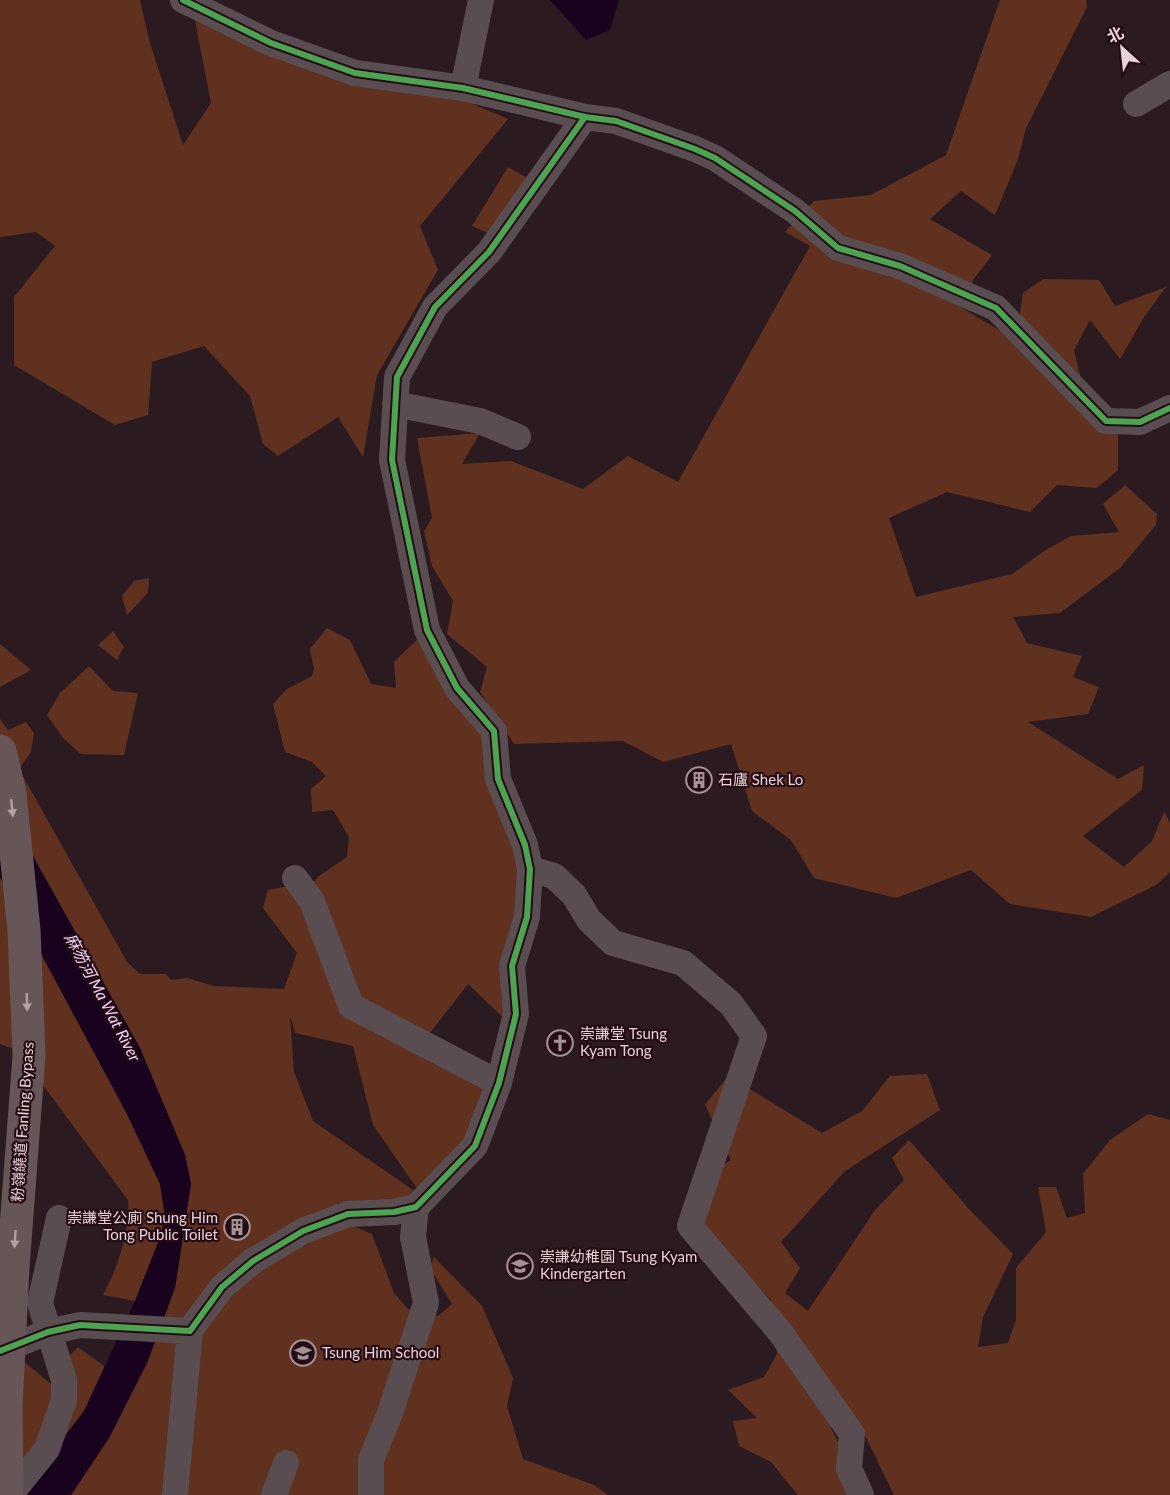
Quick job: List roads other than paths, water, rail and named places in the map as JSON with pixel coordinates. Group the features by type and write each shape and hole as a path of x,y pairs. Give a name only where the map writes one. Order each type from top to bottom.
{"highway":[{"name":"粉嶺繞道 Fanling Bypass","path":"0,751 10,794 24,930 29,1056 12,1279 6,1407 9,1495"}],"street":[{"path":"183,0 271,43 356,73 463,88 585,117 616,121 715,158 795,211 838,248 900,266 996,308 1106,421 1140,422 1170,408"},
{"path":"463,88 481,0"},
{"path":"1136,104 1170,84"},
{"path":"175,1495 183,1330 222,1287 253,1261 303,1231 348,1214 394,1212 416,1208 475,1146 499,1083 516,1014 512,966 527,917 530,869 525,845 498,779 494,731 457,688 427,630 392,460 397,377 435,307 489,252 585,117"},
{"path":"395,404 480,421 518,437"},
{"path":"530,869 554,876 574,895 588,920 613,942 683,963 730,1004 754,1036 745,1069 690,1226 780,1332 852,1434 849,1469 861,1495"},
{"path":"295,878 312,901 351,1006 499,1083"},
{"path":"371,1495 371,1460 390,1413 426,1304 413,1237 416,1208"},
{"path":"9,1495 47,1449 64,1400 64,1380 41,1311 40,1298 59,1218"},
{"path":"0,1351 48,1332 85,1325 183,1330"},
{"path":"274,1495 286,1463"}],"water":[{"path":"550,0 619,0 610,30 586,40"},
{"name":"麻笏河 Ma Wat River","path":"0,797 140,1048 185,1155 191,1184 175,1288 147,1363 109,1438 71,1495 20,1495 84,1411 135,1301 161,1235 165,1216 160,1184 127,1114 0,877"}],"place":[{"name":"石廬 Shek Lo","path":"699,780"},
{"name":"崇謙堂 Tsung Kyam Tong","path":"560,1043"},
{"name":"崇謙堂公廁 Shung Him Tong Public Toilet","path":"237,1227"},
{"name":"崇謙幼稚園 Tsung Kyam Kindergarten","path":"520,1266"},
{"name":"Tsung Him School","path":"303,1353"}]}
